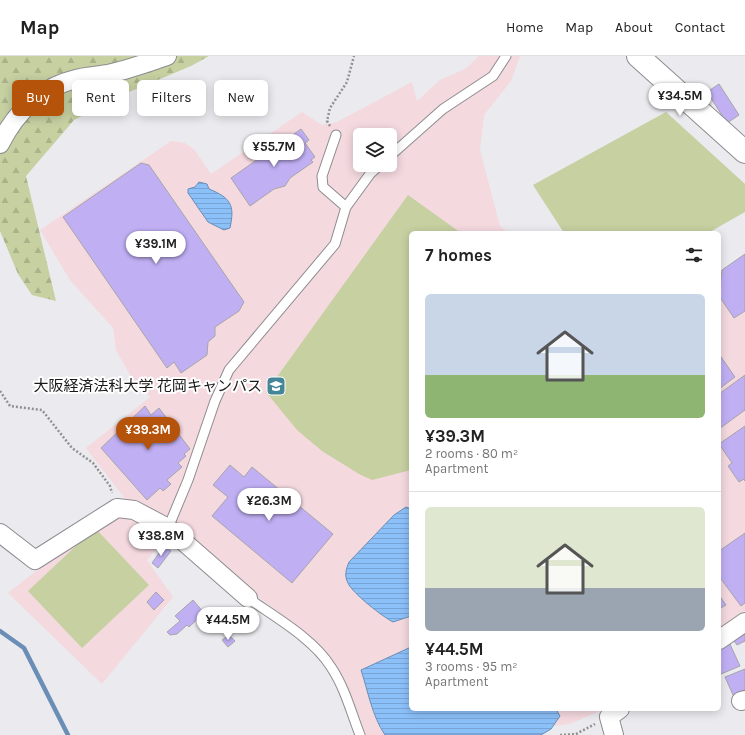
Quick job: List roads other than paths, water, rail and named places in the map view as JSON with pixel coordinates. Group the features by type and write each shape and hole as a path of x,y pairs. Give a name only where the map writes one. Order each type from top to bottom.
{"street":[{"path":"0,144 10,124 24,107 52,88 75,79 112,73 167,56"},
{"path":"638,56 745,152"},
{"path":"0,533 35,560 117,508 134,510 168,528 248,598"},
{"path":"721,639 745,622"},
{"path":"614,735 615,713"}],"lane":[{"path":"397,150 443,109 494,76 506,56"},
{"path":"336,135 322,176 323,187 346,207"},
{"path":"168,528 188,480 215,401 229,370 335,244 346,207 372,172"},
{"path":"248,598 310,643 331,666 344,691 360,735"}],"water":[{"path":"199,182 207,184 209,189 227,199 230,203 232,213 230,228 224,230 208,222 188,193 188,189 195,187"},
{"path":"406,507 409,508 409,617 393,622 375,610 355,593 348,583 346,572 349,562 394,515"},
{"path":"409,648 409,711 557,711 560,716 551,729 541,735 385,735 374,712 361,670"}],"waterway":[{"path":"0,631 24,648 68,735"}],"place":[{"name":"大阪経済法科大学 花岡キャンパス","path":"276,386"}]}
